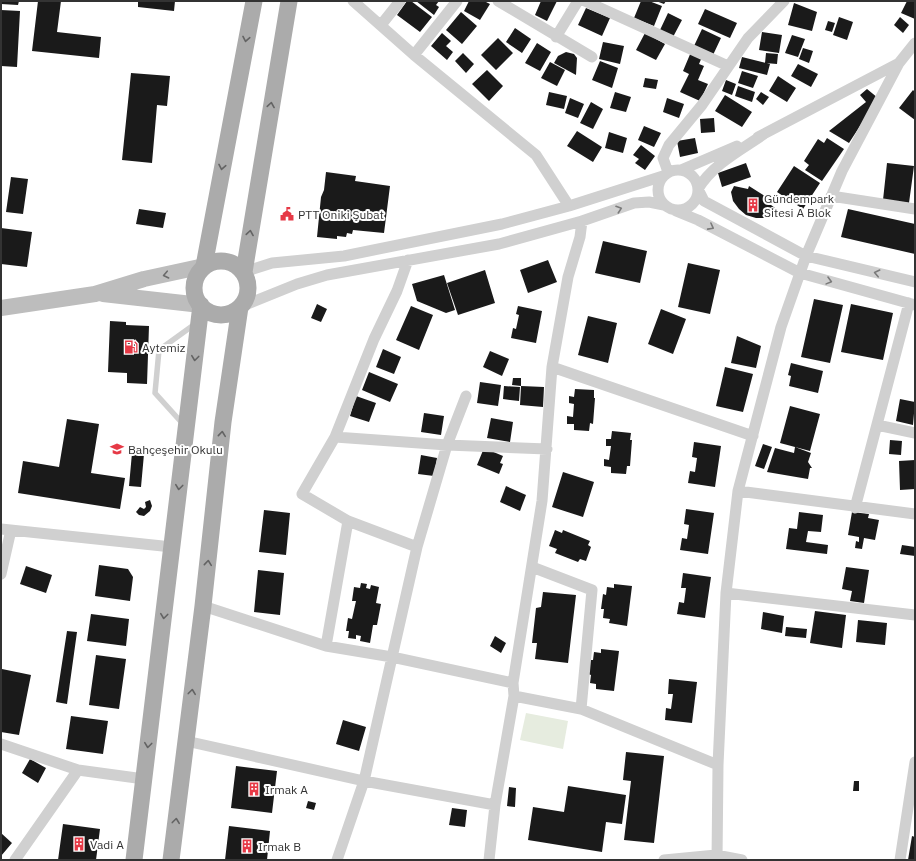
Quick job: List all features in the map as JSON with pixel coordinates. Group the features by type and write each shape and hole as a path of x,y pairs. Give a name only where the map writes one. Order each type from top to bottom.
{"main road":[{"path":"204,266 254,1"},
{"path":"244,272 289,1"},
{"path":"134,860 200,314 194,292 194,282 198,273 204,266 212,262 221,260 230,261 238,265 248,280 249,288 247,297 240,307 228,314 200,314"},
{"path":"171,860 203,606 223,422 240,307"}],"street":[{"path":"353,1 414,55 536,156 569,206"},
{"path":"381,25 400,1"},
{"path":"414,55 458,1"},
{"path":"498,1 556,37 592,57"},
{"path":"556,37 578,1"},
{"path":"585,1 728,66"},
{"path":"664,205 660,200 658,188 666,174 663,158 669,146 702,105 748,38 784,1"},
{"path":"717,857 718,765 726,593 738,492 781,327 806,256 842,171 900,63 915,43"},
{"path":"244,272 272,263 344,256 502,224 569,206 681,170 764,134 900,63"},
{"path":"676,211 689,207 694,202 698,189 705,178 727,159 764,134"},
{"path":"681,170 693,176 704,201 806,256 915,282"},
{"path":"831,196 915,209"},
{"path":"240,307 297,284 326,275 499,244 582,221 634,203 648,202 664,205 698,220 800,273 912,304 855,508"},
{"path":"489,860 495,805 514,696 513,683 542,501 552,367 568,277 580,236 582,221"},
{"path":"408,260 397,291 374,339 335,437 302,494 348,521 417,547"},
{"path":"1,308 95,294 144,279 204,266"},
{"path":"95,294 200,314"},
{"path":"552,367 753,436"},
{"path":"337,860 364,781 417,547 447,445 466,396"},
{"path":"877,425 915,433"},
{"path":"335,437 447,445 547,448"},
{"path":"738,492 855,508 915,514"},
{"path":"326,646 348,521"},
{"path":"1,574 6,529 172,547"},
{"path":"532,567 592,590 581,709"},
{"path":"726,593 915,615"},
{"path":"203,606 326,646 392,657 513,683"},
{"path":"514,696 581,709 718,765"},
{"path":"186,742 364,781 495,805"},
{"path":"1,744 78,770 144,779"},
{"path":"900,860 915,762"},
{"path":"15,860 78,770"},
{"path":"664,860 717,857 742,860"}],"lane":[{"path":"186,428 155,393 159,350 200,314"}],"shaded area":[{"path":"526,713 568,721 563,749 520,740"}],"building":[{"path":"1,1 19,1 18,5 1,4"},
{"path":"38,1 61,1 57,32 101,37 99,58 32,51"},
{"path":"138,1 175,1 174,11 138,7"},
{"path":"407,1 411,1 432,17 420,32 397,15"},
{"path":"416,1 439,1 436,5 439,7 434,15"},
{"path":"469,1 484,1 490,4 480,20 464,11"},
{"path":"541,1 557,1 547,21 535,15"},
{"path":"641,1 649,1 662,6 654,26 634,18"},
{"path":"656,1 666,1 664,4"},
{"path":"907,1 915,1 915,19 901,13"},
{"path":"794,3 817,12 812,31 788,25"},
{"path":"586,8 610,18 602,36 578,25"},
{"path":"705,9 737,23 730,38 698,24"},
{"path":"1,10 20,11 17,67 1,66"},
{"path":"461,12 477,26 462,44 446,30"},
{"path":"668,13 682,20 673,37 660,30"},
{"path":"839,17 853,22 847,40 833,35"},
{"path":"900,17 909,25 903,33 894,25"},
{"path":"828,21 835,23 832,32 825,30"},
{"path":"515,28 531,39 522,53 506,42"},
{"path":"702,29 721,38 713,55 694,46"},
{"path":"762,32 782,35 779,53 759,50"},
{"path":"442,33 451,41 446,46 453,52 447,60 431,46"},
{"path":"645,33 665,44 656,60 636,50"},
{"path":"792,35 805,39 798,57 785,53"},
{"path":"498,38 513,53 496,70 481,55"},
{"path":"603,42 624,46 620,64 599,59"},
{"path":"537,43 551,52 540,71 525,63"},
{"path":"803,48 813,51 809,63 799,59"},
{"path":"566,52 574,54 577,58 576,75 554,63 558,56"},
{"path":"691,52 702,57 699,64 704,66 698,80 708,84 700,101 680,92 689,74 683,71"},
{"path":"463,53 474,64 466,73 455,61"},
{"path":"766,53 778,54 777,64 765,63"},
{"path":"742,57 770,64 767,75 739,68"},
{"path":"600,61 618,68 612,88 592,80"},
{"path":"550,62 565,70 557,86 541,78"},
{"path":"798,64 818,74 811,87 791,76"},
{"path":"487,70 503,86 489,101 472,84"},
{"path":"742,71 758,76 753,88 738,83"},
{"path":"131,73 170,76 167,106 157,105 152,163 122,160"},
{"path":"778,76 796,88 787,102 769,91"},
{"path":"645,78 658,80 656,89 643,87"},
{"path":"726,80 736,84 732,95 722,91"},
{"path":"738,86 755,92 752,102 735,96"},
{"path":"867,89 878,98 849,143 829,131 866,102 860,95"},
{"path":"913,90 915,92 915,120 899,108"},
{"path":"549,92 567,96 564,109 546,105"},
{"path":"615,92 631,97 626,112 610,108"},
{"path":"761,92 769,97 763,105 756,99"},
{"path":"725,95 752,112 742,127 715,111"},
{"path":"570,98 584,104 578,118 565,113"},
{"path":"667,98 684,104 679,118 663,112"},
{"path":"591,102 603,109 593,129 580,123"},
{"path":"714,118 715,132 701,133 700,119"},
{"path":"644,126 661,133 654,147 638,140"},
{"path":"577,131 602,147 593,162 567,146"},
{"path":"609,132 627,138 623,153 605,148"},
{"path":"695,138 698,153 680,157 677,141"},
{"path":"827,138 844,149 822,181 805,170 809,165 804,161 818,139 824,143"},
{"path":"641,145 655,156 645,170 635,163 639,159 633,155"},
{"path":"746,163 751,177 722,187 718,173"},
{"path":"887,163 914,166 909,203 883,200"},
{"path":"794,166 820,183 803,209 777,192"},
{"path":"326,172 356,176 355,181 390,186 384,233 353,230 352,234 347,233 346,237 337,236 337,239 317,237 321,197 324,190"},
{"path":"11,177 28,179 23,214 6,212"},
{"name":"Gündempark Sitesi A Blok","path":"734,186 748,189 749,186 768,198 767,202 775,208 774,215 765,218 756,218 746,215 733,201 731,192"},
{"path":"139,209 166,213 163,228 136,224"},
{"path":"848,209 915,224 915,254 841,237"},
{"path":"1,228 32,232 27,267 1,264"},
{"path":"603,241 647,251 640,283 595,273"},
{"path":"548,260 557,282 528,293 520,270"},
{"path":"688,263 720,270 710,314 678,307"},
{"path":"485,270 495,303 458,315 447,283"},
{"path":"444,275 455,310 446,313 417,301 412,284"},
{"path":"814,299 843,305 830,363 801,357"},
{"path":"317,304 327,309 321,322 311,318"},
{"path":"851,304 893,313 883,360 841,352"},
{"path":"411,306 433,315 419,350 396,340"},
{"path":"518,306 542,311 536,343 511,338 513,328 516,329 519,315 516,314"},
{"path":"661,309 686,319 673,354 648,344"},
{"path":"588,316 617,323 608,363 578,355"},
{"path":"110,321 126,322 126,325 149,326 147,384 127,383 127,373 108,372"},
{"path":"737,336 761,346 756,368 731,363"},
{"path":"383,349 401,357 394,374 376,367"},
{"path":"490,351 509,359 502,376 483,367"},
{"path":"791,363 823,371 818,393 789,386 791,376 788,375"},
{"path":"725,367 753,374 743,412 716,406"},
{"path":"369,372 398,384 390,402 362,390"},
{"path":"513,378 521,378 521,386 512,385"},
{"path":"480,382 501,385 498,406 477,403"},
{"path":"504,386 520,387 519,401 503,399"},
{"path":"521,386 544,387 543,407 520,405"},
{"path":"575,389 594,390 595,398 593,424 590,423 589,431 574,430 574,424 567,424 567,416 573,417 574,404 569,403 569,396 574,397"},
{"path":"356,396 376,403 369,422 350,416"},
{"path":"900,399 915,402 913,425 896,421"},
{"path":"790,406 820,414 810,451 780,443"},
{"path":"424,413 444,416 441,435 421,432"},
{"path":"491,418 513,422 510,442 487,438"},
{"path":"67,419 99,424 91,473 125,478 120,509 18,493 23,461 59,467"},
{"path":"612,431 631,433 630,440 632,440 630,466 627,466 626,474 611,473 611,467 604,466 604,459 609,460 611,446 606,446 606,439 611,439"},
{"path":"890,440 902,441 901,455 889,454"},
{"path":"694,442 721,446 715,487 688,483 690,471 695,472 697,458 692,457"},
{"path":"763,444 772,447 764,469 755,466"},
{"path":"795,447 811,453 808,462 812,468 810,468 808,479 767,472 775,448 794,453"},
{"path":"484,448 503,456 500,463 503,464 499,474 477,465"},
{"path":"132,453 144,454 141,487 129,486"},
{"path":"421,455 437,458 434,476 418,474"},
{"path":"915,460 915,489 900,490 899,461"},
{"path":"563,472 594,482 583,517 552,507"},
{"path":"506,486 526,495 520,511 500,502"},
{"path":"150,500 152,506 150,511 144,516 139,515 136,512 140,507 144,509 146,507 145,502"},
{"path":"686,509 714,513 708,554 680,550 682,538 687,539 689,525 684,524"},
{"path":"264,510 290,513 286,555 259,552"},
{"path":"799,512 823,515 821,532 808,531 806,542 828,545 827,554 786,549 789,528 797,529"},
{"path":"852,512 869,514 868,518 879,520 875,540 864,538 862,549 855,548 856,541 859,542 859,537 848,535"},
{"path":"555,530 562,533 563,530 590,541 588,545 591,547 586,561 580,559 578,562 555,553 557,549 549,546"},
{"path":"902,545 915,547 915,556 900,554"},
{"path":"99,565 128,569 133,577 130,601 95,596"},
{"path":"26,566 52,575 46,593 20,584"},
{"path":"846,567 869,570 864,603 850,601 852,591 842,589"},
{"path":"258,570 284,573 280,615 254,612"},
{"path":"683,573 711,577 705,618 677,614 679,602 684,603 686,588 681,588"},
{"path":"361,583 367,584 366,588 370,589 371,585 379,587 376,603 381,604 377,625 373,625 370,643 360,641 361,636 356,635 356,639 348,638 349,631 346,631 348,618 352,619 356,601 352,601 354,587 360,588"},
{"path":"614,584 632,586 627,626 609,623 610,619 603,618 604,609 601,609 603,594 606,595 607,587 614,588"},
{"path":"543,592 576,595 568,663 535,659 537,643 532,643 536,608 541,607"},
{"path":"815,611 846,615 842,648 810,643"},
{"path":"763,612 784,616 782,633 761,629"},
{"path":"91,614 129,619 126,646 87,641"},
{"path":"858,620 887,623 885,645 856,642"},
{"path":"786,627 807,629 806,638 785,636"},
{"path":"67,631 77,632 67,704 56,702"},
{"path":"495,636 506,643 501,653 490,646"},
{"path":"601,649 619,651 614,691 596,689 596,684 590,683 591,675 588,674 590,660 593,660 594,652 601,653"},
{"path":"96,655 126,659 119,709 89,705"},
{"path":"2,669 31,675 19,735 1,732"},
{"path":"669,679 697,682 692,723 665,720 666,708 671,709 673,694 668,694"},
{"path":"71,716 108,721 103,754 66,749"},
{"path":"343,720 366,727 359,751 336,744"},
{"path":"626,752 664,756 654,843 624,840 631,781 623,780"},
{"path":"30,759 46,768 38,783 22,773"},
{"name":"Irmak A","path":"236,766 277,771 272,813 231,808"},
{"path":"854,781 859,781 859,791 853,791"},
{"path":"568,786 626,795 622,824 606,822 602,852 528,840 533,807 564,812"},
{"path":"509,787 516,788 515,807 507,806"},
{"path":"308,801 316,803 314,810 306,808"},
{"path":"452,808 467,810 465,827 449,825"},
{"name":"Vadi A","path":"63,824 100,829 96,860 58,860"},
{"name":"Irmak B","path":"229,826 270,831 267,860 225,860"},
{"path":"1,833 12,843 1,856"},
{"path":"912,836 915,837 915,860 908,860"}],"place":[{"name":"Gündempark Sitesi A Blok","path":"753,205"},
{"name":"PTT Oniki Şubat","path":"287,214"},
{"name":"Aytemiz","path":"131,347"},
{"name":"Bahçeşehir Okulu","path":"117,449"},
{"name":"Irmak A","path":"254,789"},
{"name":"Vadi A","path":"79,844"},
{"name":"Irmak B","path":"247,846"}]}
